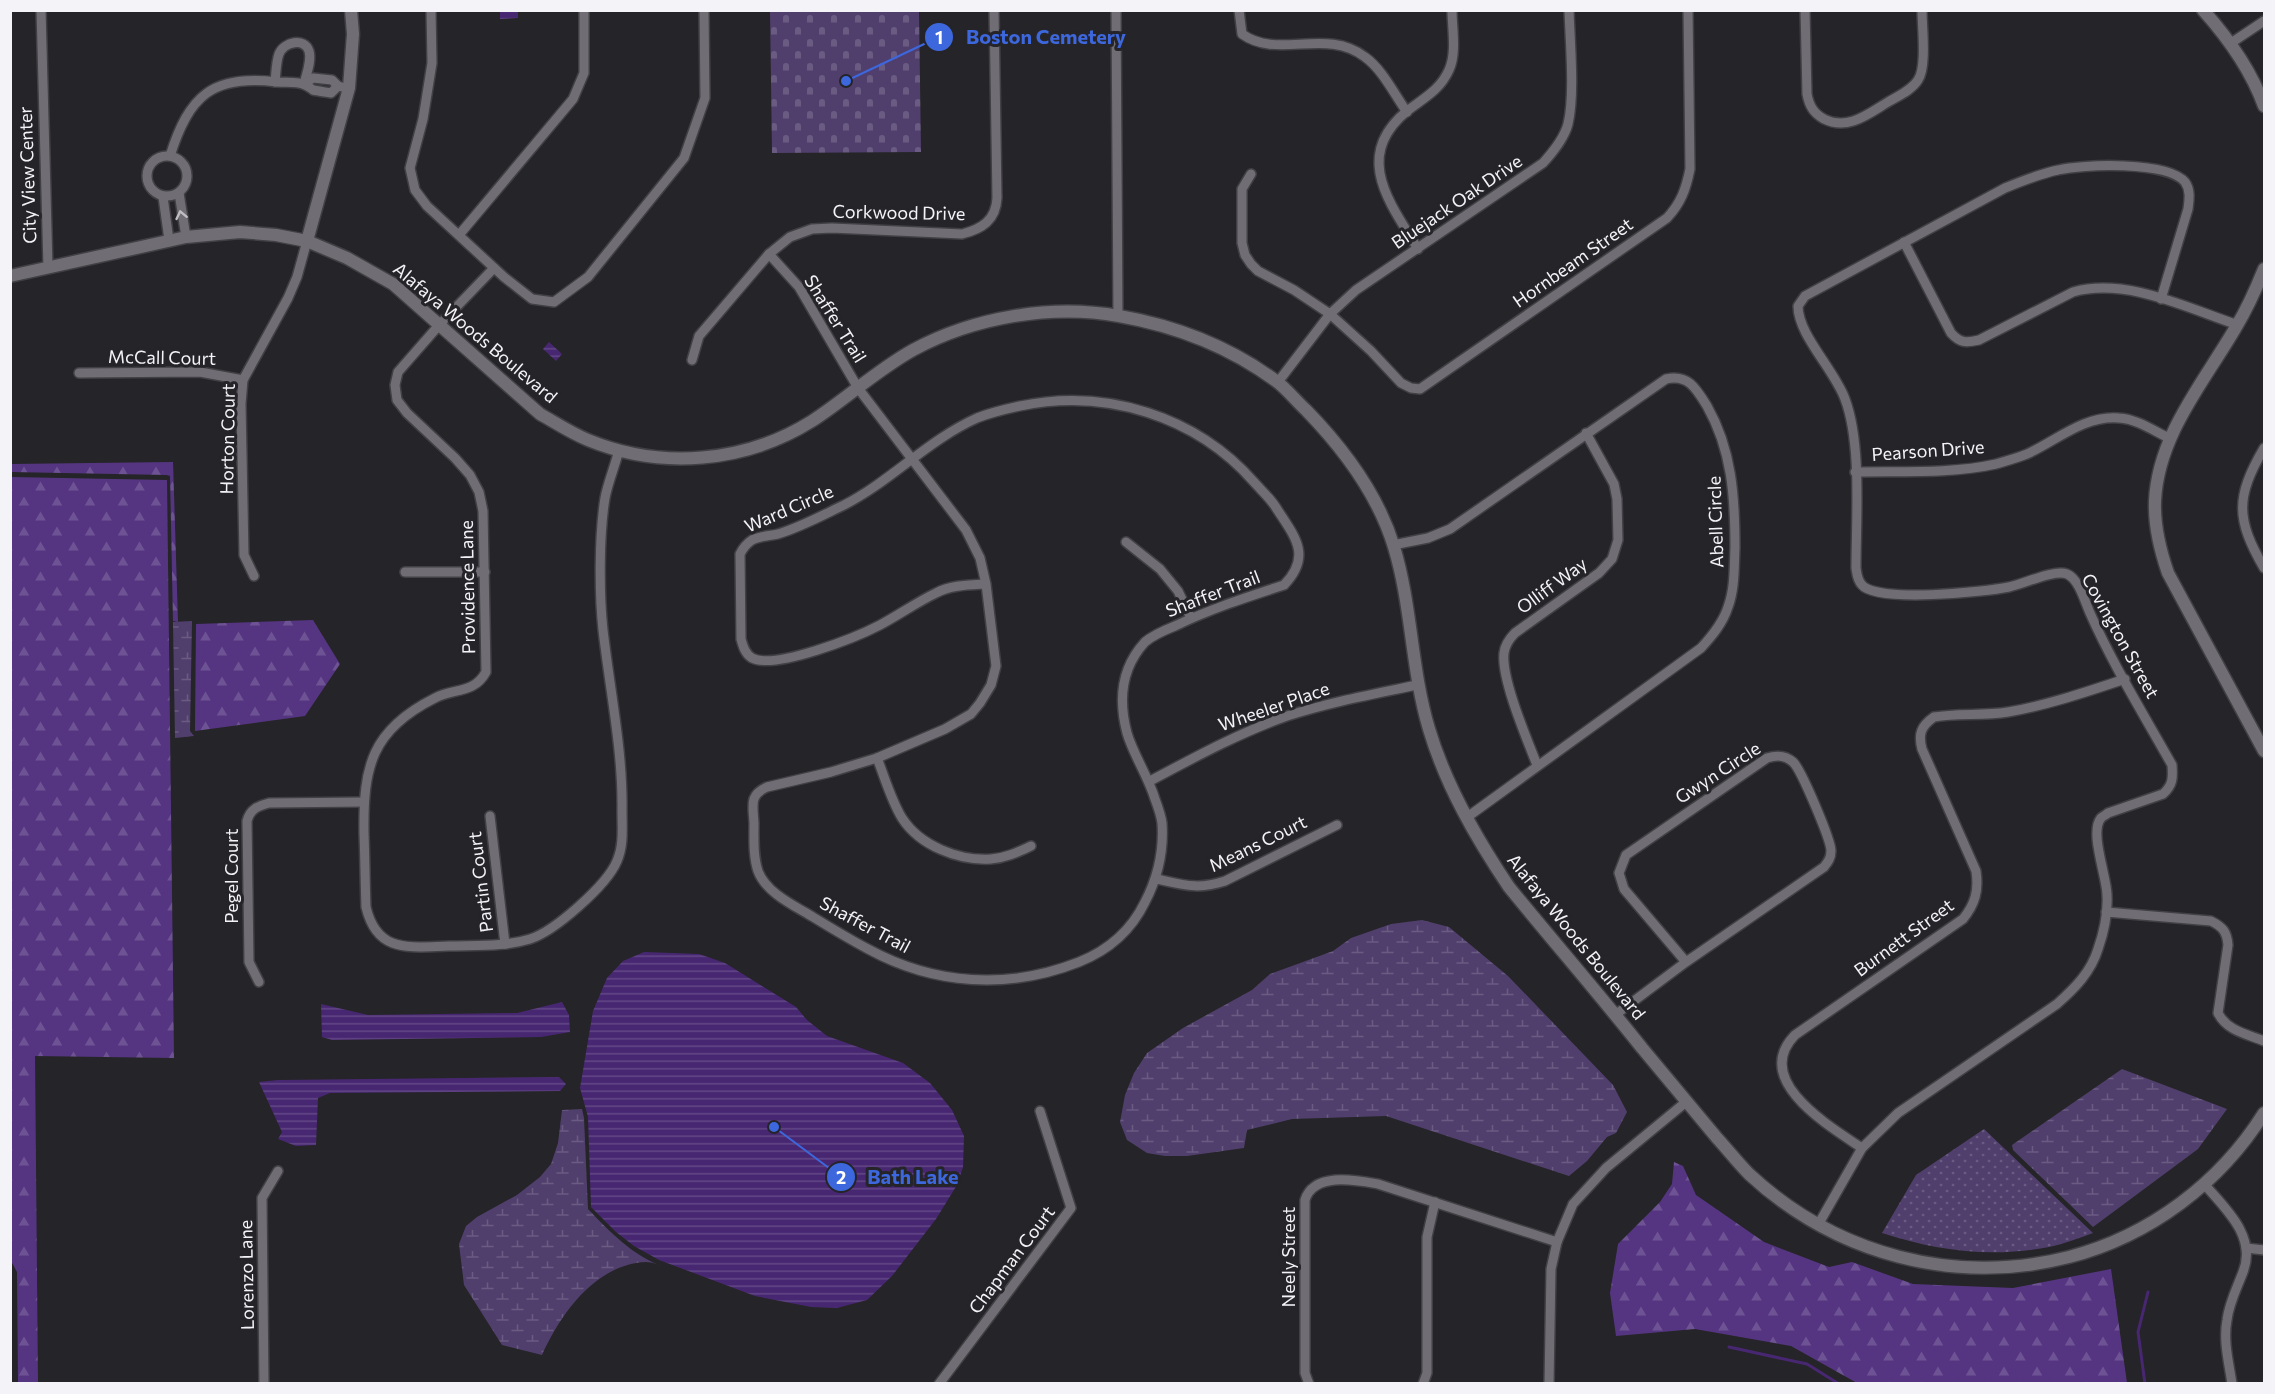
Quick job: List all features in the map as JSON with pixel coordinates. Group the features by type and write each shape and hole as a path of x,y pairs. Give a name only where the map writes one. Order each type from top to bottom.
{"street":[{"name":"City View Center","path":"41,10 48,267"},
{"path":"307,242 343,87 353,34 351,10"},
{"path":"430,10 432,63 423,119 411,168 415,190 427,206 494,268 532,299 554,302 588,277 684,158 705,98 704,10"},
{"path":"459,235 573,99 584,73 584,10"},
{"name":"Corkwood Drive","path":"692,360 699,336 769,254 790,237 812,229 832,228 962,234 978,230 989,221 997,210 994,10"},
{"path":"1116,10 1118,316"},
{"path":"1239,10 1242,34 1252,42 1264,45 1326,42 1353,49 1375,66 1407,112"},
{"path":"1418,249 1387,200 1380,182 1379,164 1386,136 1393,124 1442,84 1450,68 1452,10"},
{"name":"Bluejack Oak Drive","path":"1278,382 1330,314 1356,290 1543,163 1558,147 1568,125 1570,101 1569,10"},
{"name":"Hornbeam Street","path":"1330,314 1371,351 1401,383 1420,389 1667,218 1679,206 1687,187 1690,169 1688,10"},
{"path":"1805,10 1809,106 1819,116 1831,122 1844,124 1856,120 1909,89 1919,79 1923,62 1922,10"},
{"path":"2203,10 2231,43 2265,106"},
{"path":"2231,43 2265,21"},
{"path":"275,82 280,52 287,44 298,43 309,51 304,84"},
{"path":"170,156 180,127 198,99 216,87 237,80 304,84 313,78 332,80 343,87"},
{"path":"170,156 178,159 187,172 184,188 178,193 163,196 150,188 147,173 155,160 170,156"},
{"name":"Covington Street","path":"1818,1226 1862,1148 1898,1113 2057,1004 2077,986 2088,972 2098,951 2106,912 2105,878 2096,829 2100,818 2108,813 2163,794 2173,780 2172,765 2097,630 2076,581 2067,574 2055,574 2010,587 1982,591 1890,595 1874,592 1862,586 1857,578 1856,568 1854,441 1845,399 1836,377 1800,324 1798,306 1804,296 2005,188 2031,177 2086,165 2135,166 2177,176 2185,182 2190,198 2188,209 2161,299"},
{"path":"1251,174 1242,189 1242,243 1245,255 1258,271 1294,290 1330,314"},
{"path":"178,193 186,237"},
{"path":"163,196 169,240"},
{"name":"Alafaya Woods Boulevard","path":"10,276 186,237 240,232 276,235 307,242 347,258 385,279 440,324 540,414 589,441 648,457 678,460 729,454 764,444 810,423 912,351 973,327 1041,313 1070,311 1118,316 1194,335 1226,350 1278,382 1337,443 1371,495 1393,545 1404,590 1417,685 1444,771 1466,818 1509,887 1686,1102 1747,1172 1768,1191 1818,1226 1850,1242 1884,1254 1926,1264 1965,1268 2005,1268 2046,1263 2091,1251 2153,1221 2205,1185 2243,1144 2265,1113"},
{"name":"Horton Court","path":"254,576 244,555 241,404 243,380 288,298 307,242"},
{"path":"1904,242 1957,341 1966,343 1979,340 2073,292 2089,287 2127,289 2238,325"},
{"name":"Shaffer Trail","path":"769,254 799,287 858,388 966,530 980,558 986,584 996,666 991,684 980,703 971,714 945,729 877,758 758,791 753,800 755,856 758,873 780,897 868,950 940,977 978,981 1021,979 1048,973 1080,962 1111,945 1136,920 1157,879 1162,821 1150,781 1127,734 1122,701 1124,674 1132,658 1147,640 1191,618 1284,585 1294,574 1300,560 1298,545 1273,504 1239,465 1202,437 1166,418 1128,406 1088,400 1045,401 978,418 946,434 913,460"},
{"name":"Providence Lane","path":"494,268 398,372 394,385 397,400 407,413 455,458 470,475 479,492 483,511 486,672 481,681 472,688 439,696 422,704 394,724 380,743 370,763 364,802 366,908 369,922 379,936 396,946 505,944 532,939 551,928 581,904 606,880 617,861 622,842 619,752 603,628 602,524 605,496 619,450"},
{"path":"2265,269 2238,325 2169,438 2161,463 2155,501 2155,522 2162,556 2175,589 2265,750"},
{"name":"McCall Court","path":"79,373 200,372 243,380"},
{"name":"Abell Circle","path":"1393,545 1428,538 1450,529 1665,379 1675,377 1686,379 1696,387 1716,423 1728,456 1734,506 1734,583 1728,607 1718,628 1701,648 1466,818"},
{"name":"Pearson Drive","path":"1855,472 1971,469 1999,463 2026,454 2080,425 2097,419 2119,418 2136,422 2169,438"},
{"name":"Olliff Way","path":"1537,765 1516,708 1504,662 1504,650 1515,633 1599,573 1612,559 1618,540 1617,499 1614,484 1586,433"},
{"path":"2265,448 2247,483 2242,513 2249,541 2265,568"},
{"name":"Ward Circle","path":"913,460 847,503 777,534 754,539 745,546 740,554 741,639 745,652 753,658 767,662 821,650 879,626 938,592 955,586 986,584"},
{"path":"1126,542 1160,569 1178,591 1191,618"},
{"path":"405,572 485,572"},
{"name":"Burnett Street","path":"1862,1148 1829,1126 1791,1090 1784,1078 1782,1056 1786,1045 1795,1035 1963,919 1971,909 1978,883 1976,871 1922,749 1921,729 1925,722 1934,717 2006,712 2038,706 2068,699 2125,679"},
{"name":"Wheeler Place","path":"1150,781 1219,744 1287,717 1320,706 1417,685"},
{"name":"Gwyn Circle","path":"1616,1015 1686,962 1824,867 1830,858 1830,843 1798,767 1785,756 1776,755 1767,758 1626,855 1622,863 1619,873 1624,889 1686,962"},
{"path":"877,758 903,820 917,835 937,848 965,857 992,859 1012,855 1031,846"},
{"name":"Pegel Court","path":"259,982 249,962 247,821 249,814 258,806 269,803 364,802"},
{"name":"Partin Court","path":"490,816 505,944"},
{"name":"Means Court","path":"1157,879 1194,888 1209,886 1225,881 1337,825"},
{"path":"2106,912 2211,921 2221,926 2227,934 2228,945 2218,1013 2223,1023 2230,1028 2265,1041"},
{"path":"1549,1383 1550,1279 1557,1242 1573,1204 1606,1168 1686,1102"},
{"name":"Chapman Court","path":"939,1383 1071,1208 1040,1111"},
{"name":"Lorenzo Lane","path":"264,1383 262,1197 278,1171"},
{"name":"Neely Street","path":"1309,1383 1305,1373 1305,1200 1315,1184 1324,1181 1362,1181 1557,1242"},
{"path":"2205,1185 2234,1219 2241,1231 2246,1248 2247,1259 2226,1320 2225,1337 2232,1383"},
{"path":"1423,1383 1427,1373 1427,1237 1435,1202"},
{"path":"2246,1248 2265,1250"}],"green space":[{"path":"770,11 919,11 921,152 772,153"},
{"path":"173,462 178,622 173,621 170,476 11,472 11,464"},
{"path":"10,477 167,480 174,1058 35,1056 38,1384 18,1383 17,1272 10,1259"},
{"path":"313,620 340,664 305,716 195,731 196,624"},
{"path":"192,621 190,731 194,736 175,738 173,622"},
{"path":"1422,920 1449,927 1508,976 1613,1085 1627,1112 1616,1133 1607,1137 1587,1161 1569,1176 1386,1116 1292,1119 1247,1130 1244,1148 1187,1156 1147,1153 1127,1140 1120,1122 1125,1095 1134,1073 1147,1053 1183,1028 1252,990 1270,974 1333,951 1351,938 1391,924"},
{"path":"2122,1069 2227,1109 2198,1149 2093,1227 2013,1150 2012,1145"},
{"path":"582,1109 588,1209 632,1250 664,1267 648,1262 628,1265 611,1271 596,1281 582,1294 559,1323 542,1355 502,1345 464,1285 459,1244 466,1226 477,1217 517,1195 540,1177 551,1164 558,1143 562,1110"},
{"path":"1984,1129 2093,1233 2049,1247 1985,1252 1944,1248 1882,1233 1916,1175"},
{"path":"1674,1162 1683,1166 1696,1195 1764,1242 1829,1267 1852,1262 1913,1284 2013,1288 2111,1269 2127,1383 1857,1383 1791,1346 1695,1329 1616,1336 1610,1293 1618,1244 1660,1202 1672,1184"}],"shaded area":[{"path":"500,11 518,11 518,18 500,19"},
{"path":"549,342 562,354 556,361 543,349"},
{"path":"644,952 699,954 725,963 796,1007 807,1020 827,1036 903,1063 930,1083 952,1110 964,1136 963,1167 957,1185 936,1219 892,1276 867,1300 837,1308 811,1307 755,1296 659,1260 634,1246 616,1232 591,1207 588,1117 580,1088 593,1011 607,978 623,961"},
{"path":"562,1002 569,1015 570,1032 541,1037 332,1040 322,1037 321,1004 368,1015 517,1013"},
{"path":"559,1077 566,1084 560,1091 330,1093 318,1098 316,1145 296,1146 278,1139 282,1132 259,1082 278,1080"}],"waterway":[{"path":"2145,1384 2138,1332 2148,1292"},
{"path":"1729,1347 1807,1364 1839,1384"}],"place":[{"name":"Boston Cemetery","path":"846,81"},
{"name":"Bath Lake","path":"774,1127"}]}
